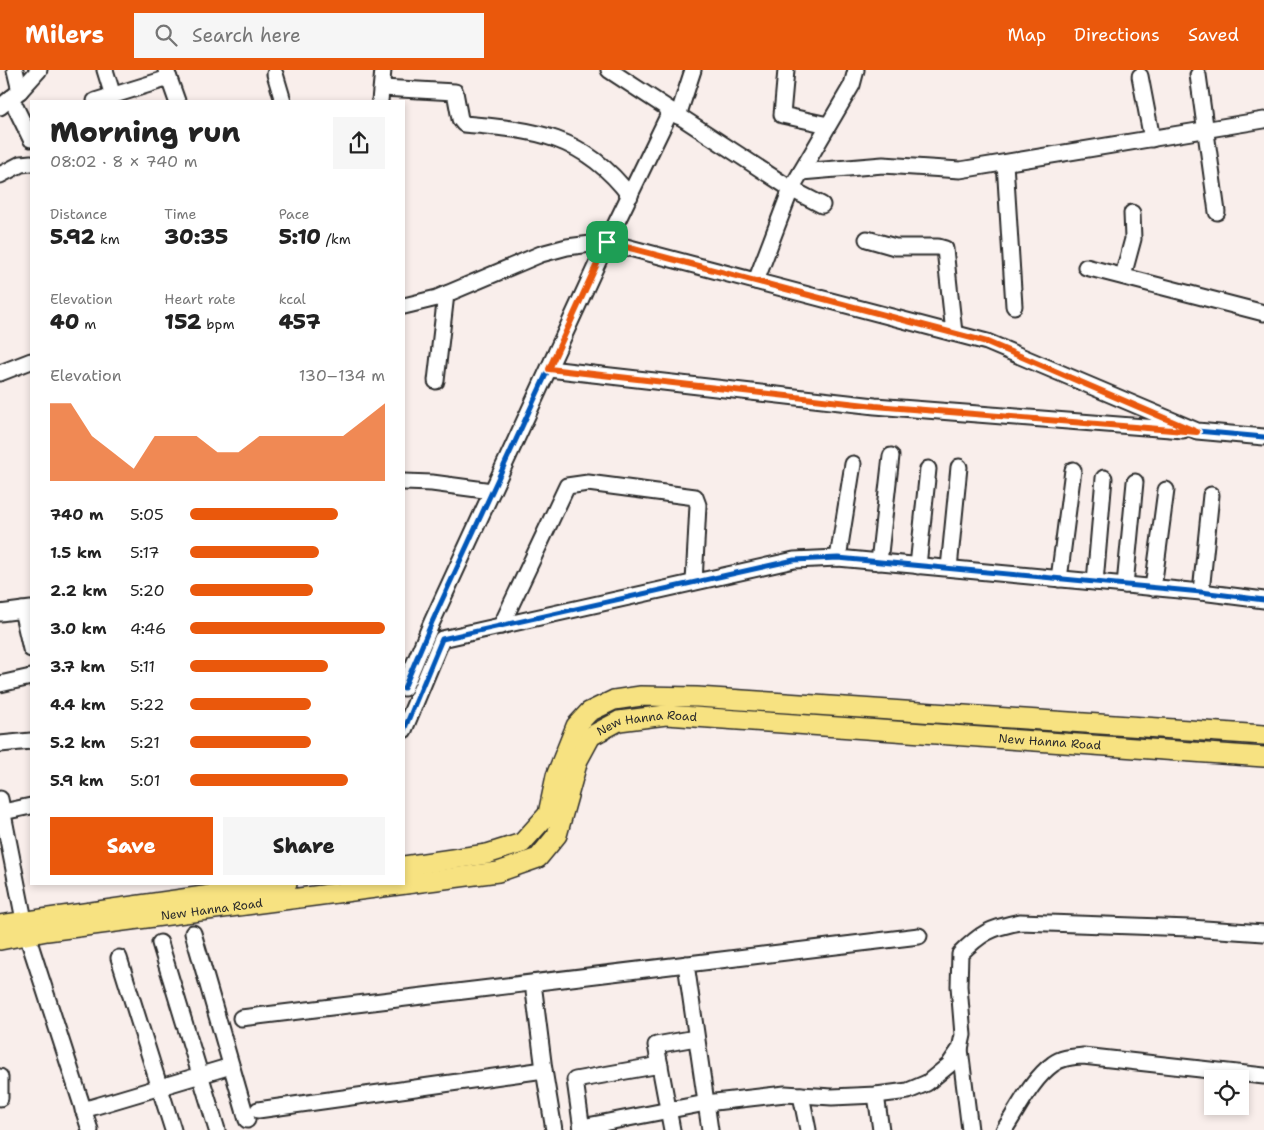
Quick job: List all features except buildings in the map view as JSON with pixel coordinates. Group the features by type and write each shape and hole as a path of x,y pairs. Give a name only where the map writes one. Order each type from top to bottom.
{"main road":[{"name":"New Hanna Road","path":"405,866 487,854 522,844 548,814 556,776 576,726 589,712 614,700 641,696 697,697 1264,735"},
{"name":"New Hanna Road","path":"405,881 498,872 538,858 557,835 578,760 591,736 619,721 666,715 1264,757"},
{"name":"New Hanna Road","path":"0,940 26,928 281,885"},
{"name":"New Hanna Road","path":"0,925 26,928 370,885"}],"street":[{"path":"15,70 10,99 30,134"},
{"path":"10,99 39,70"},
{"path":"105,70 113,96"},
{"path":"383,70 381,95 456,92 460,119 464,124 511,129 570,143 589,153 630,196"},
{"path":"609,70 792,189 822,205"},
{"path":"405,686 432,622 607,242 674,114 693,70"},
{"path":"786,70 782,115 828,125"},
{"path":"756,281 792,189 852,86 856,70"},
{"path":"99,100 168,74 176,100"},
{"path":"275,74 284,100"},
{"path":"1140,76 1152,139"},
{"path":"1198,76 1217,212"},
{"path":"801,172 883,165 960,170 1264,120"},
{"path":"0,175 22,164 30,163"},
{"path":"1005,163 1014,306"},
{"path":"1123,276 1133,239 1132,213"},
{"path":"867,240 895,247 938,246 945,249 954,333"},
{"path":"405,306 446,294 541,254 567,247 607,242 987,342 1197,432"},
{"path":"1086,267 1264,313"},
{"path":"436,381 446,294"},
{"path":"0,373 30,361"},
{"path":"549,369 875,406 1264,438"},
{"path":"879,562 891,456"},
{"path":"838,558 853,464"},
{"path":"949,568 959,467"},
{"path":"918,566 928,470"},
{"path":"1059,579 1073,470"},
{"path":"1095,582 1104,478"},
{"path":"405,482 432,483 492,491"},
{"path":"1125,585 1135,482"},
{"path":"501,626 567,486 574,483 695,496 698,505 694,582"},
{"path":"1153,588 1166,490"},
{"path":"1201,592 1211,495"},
{"path":"405,728 442,639 794,560 838,558 1201,592 1264,600"},
{"path":"0,613 26,609 30,640"},
{"path":"0,684 30,677"},
{"path":"0,744 30,741"},
{"path":"30,806 1,805 26,928 90,1130"},
{"path":"970,1130 960,1048 963,1035 959,986 960,954 978,935 994,927 1020,922 1190,928 1264,933"},
{"path":"193,933 231,1066 253,1115 544,1070"},
{"path":"241,1018 919,936"},
{"path":"160,944 217,1130"},
{"path":"119,958 173,1130"},
{"path":"686,964 710,1130"},
{"path":"533,983 554,1130"},
{"path":"672,1130 656,1046 696,1038"},
{"path":"660,1065 575,1080 582,1129 706,1103 785,1094 832,1097 876,1095 908,1090 927,1083 948,1065 960,1048"},
{"path":"1004,1130 1039,1079 1053,1064 1067,1057 1083,1056 1264,1076"},
{"path":"84,1110 231,1066"},
{"path":"0,1076 0,1098"},
{"path":"801,1095 808,1130"},
{"path":"876,1095 881,1130"}],"cycle path":[{"path":"405,686 432,622 607,242 987,342 1197,431 1264,437"},
{"path":"405,728 442,639 794,560 838,558 1201,592 1264,600"}],"route":[{"path":"607,242 987,342 1197,432 875,406 549,369 607,242"}]}
